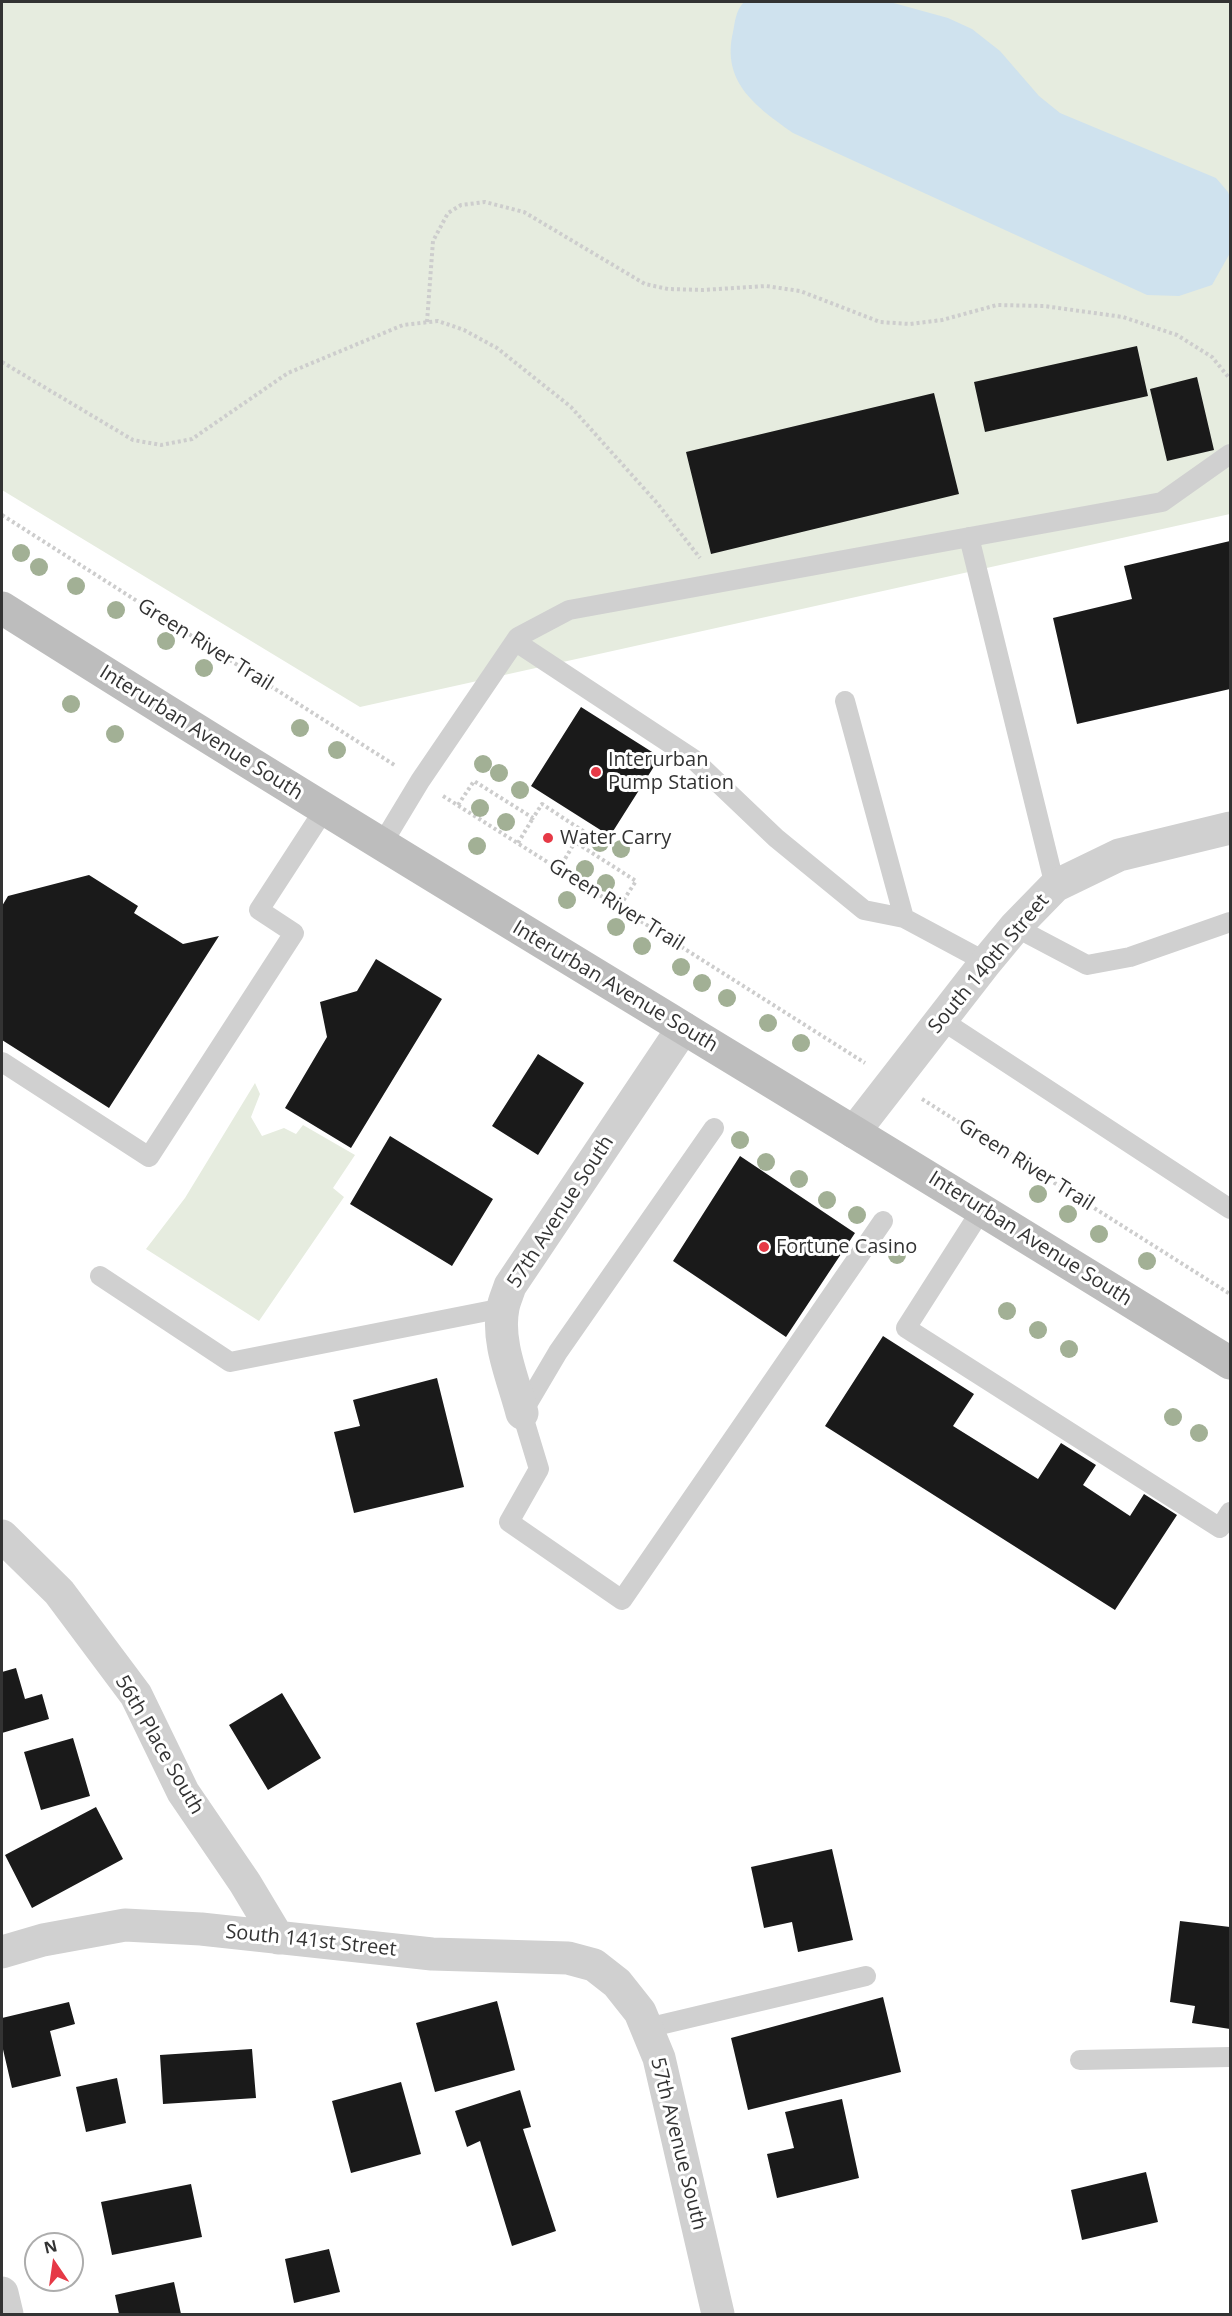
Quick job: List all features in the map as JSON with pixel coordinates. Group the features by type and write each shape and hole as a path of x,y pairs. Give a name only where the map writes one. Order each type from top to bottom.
{"main road":[{"name":"Interurban Avenue South","path":"2,608 324,810 982,1209 1230,1363"}],"street":[{"name":"South 140th Street","path":"854,1132 986,962 1015,927 1055,886 1119,855 1230,828"},
{"name":"57th Avenue South","path":"522,1413 504,1343 502,1308 510,1286 683,1028"},
{"name":"56th Place South","path":"2,1536 59,1592 136,1695 183,1792 245,1883 278,1938"},
{"name":"South 141st Street","path":"2,1952 43,1940 125,1925 201,1929 432,1954 568,1958 594,1965 617,1983"},
{"name":"57th Avenue South","path":"617,1983 640,2012 658,2058 718,2314"},
{"path":"2,2293 6,2314"}],"lane":[{"path":"382,844 420,781 518,637 569,610 1162,502 1230,454"},
{"path":"969,537 1055,886"},
{"path":"516,642 692,758 776,838 864,910 904,918 986,962"},
{"path":"845,701 904,918"},
{"path":"2,1062 149,1157 294,933 259,910 324,810"},
{"path":"1015,927 1087,965 1130,957 1230,922"},
{"path":"940,1019 1230,1209"},
{"path":"714,1128 558,1352 522,1413 539,1469 508,1521 622,1600 883,1221"},
{"path":"982,1209 906,1328 1220,1528 1230,1512"},
{"path":"100,1276 230,1362 502,1308"},
{"path":"647,2028 866,1976"},
{"path":"1080,2060 1230,2057"}],"path":[{"path":"427,322 433,241 448,213 461,206 485,202 524,212 645,284 668,289 703,290 766,286 800,291 880,322 910,324 942,320 998,305 1044,306 1123,317 1177,335 1212,357 1230,379"},
{"path":"2,362 133,440 161,445 192,440 288,373 403,325 438,321 464,330 497,348 571,407 657,503 719,582"},
{"name":"Green River Trail","path":"2,516 1230,1294"},
{"path":"458,805 474,781 533,818"},
{"path":"518,843 542,804 583,831 559,869"},
{"path":"576,842 636,881 619,907"}],"shaded area":[{"path":"2,2 1230,2 1230,514 360,707 2,490"},
{"path":"255,1083 260,1094 251,1117 262,1136 284,1128 296,1134 303,1125 355,1155 333,1188 344,1197 259,1321 146,1249 185,1198"}],"water":[{"path":"744,2 890,2 948,18 972,29 1000,51 1039,96 1060,113 1216,178 1228,192 1230,198 1230,253 1212,285 1179,296 1147,295 793,133 755,103 737,80 732,66 731,50 736,16"}],"building":[{"path":"1137,346 1148,396 985,432 974,382"},
{"path":"1197,377 1214,450 1167,461 1150,389"},
{"path":"934,393 959,494 711,554 686,452"},
{"path":"1230,541 1230,689 1077,724 1053,618 1132,599 1124,566"},
{"name":"Interurban Pump Station","path":"581,707 660,757 610,836 531,786"},
{"path":"89,875 138,906 134,913 183,944 219,936 109,1108 2,1040 2,906 8,896"},
{"path":"376,959 442,999 351,1148 285,1108 327,1037 320,1002 357,991"},
{"path":"538,1054 584,1083 538,1155 492,1126"},
{"path":"390,1136 493,1199 452,1266 350,1204"},
{"name":"Fortune Casino","path":"740,1156 855,1233 786,1337 673,1261"},
{"path":"883,1336 974,1394 953,1426 1038,1479 1061,1443 1096,1465 1083,1485 1130,1516 1144,1494 1177,1515 1115,1610 825,1426"},
{"path":"437,1378 464,1487 354,1513 334,1432 360,1426 353,1400"},
{"path":"16,1668 25,1699 42,1694 49,1719 2,1733 2,1672"},
{"path":"282,1693 321,1758 268,1790 229,1725"},
{"path":"73,1738 90,1796 41,1810 24,1752"},
{"path":"96,1807 123,1859 32,1908 5,1855"},
{"path":"832,1849 853,1940 798,1952 792,1922 764,1928 751,1867"},
{"path":"1180,1921 1230,1927 1230,2029 1192,2023 1195,2006 1170,2002"},
{"path":"883,1997 901,2072 748,2110 731,2038"},
{"path":"497,2001 515,2070 435,2092 416,2023"},
{"path":"69,2002 75,2024 50,2031 61,2076 12,2088 2,2045 2,2018"},
{"path":"252,2049 256,2098 163,2104 160,2055"},
{"path":"117,2078 126,2123 86,2132 76,2087"},
{"path":"401,2082 421,2154 351,2173 332,2101"},
{"path":"520,2090 531,2127 523,2129 556,2231 512,2246 480,2141 467,2147 455,2111"},
{"path":"842,2099 859,2178 777,2198 767,2154 794,2148 785,2112"},
{"path":"1146,2172 1158,2222 1082,2240 1071,2190"},
{"path":"191,2184 202,2237 112,2255 101,2202"},
{"path":"329,2249 340,2292 294,2303 285,2259"},
{"path":"174,2282 181,2314 119,2314 115,2295"}],"place":[{"name":"Interurban Pump Station","path":"596,772"},
{"name":"Water Carry","path":"548,838"},
{"name":"Fortune Casino","path":"764,1247"}]}
